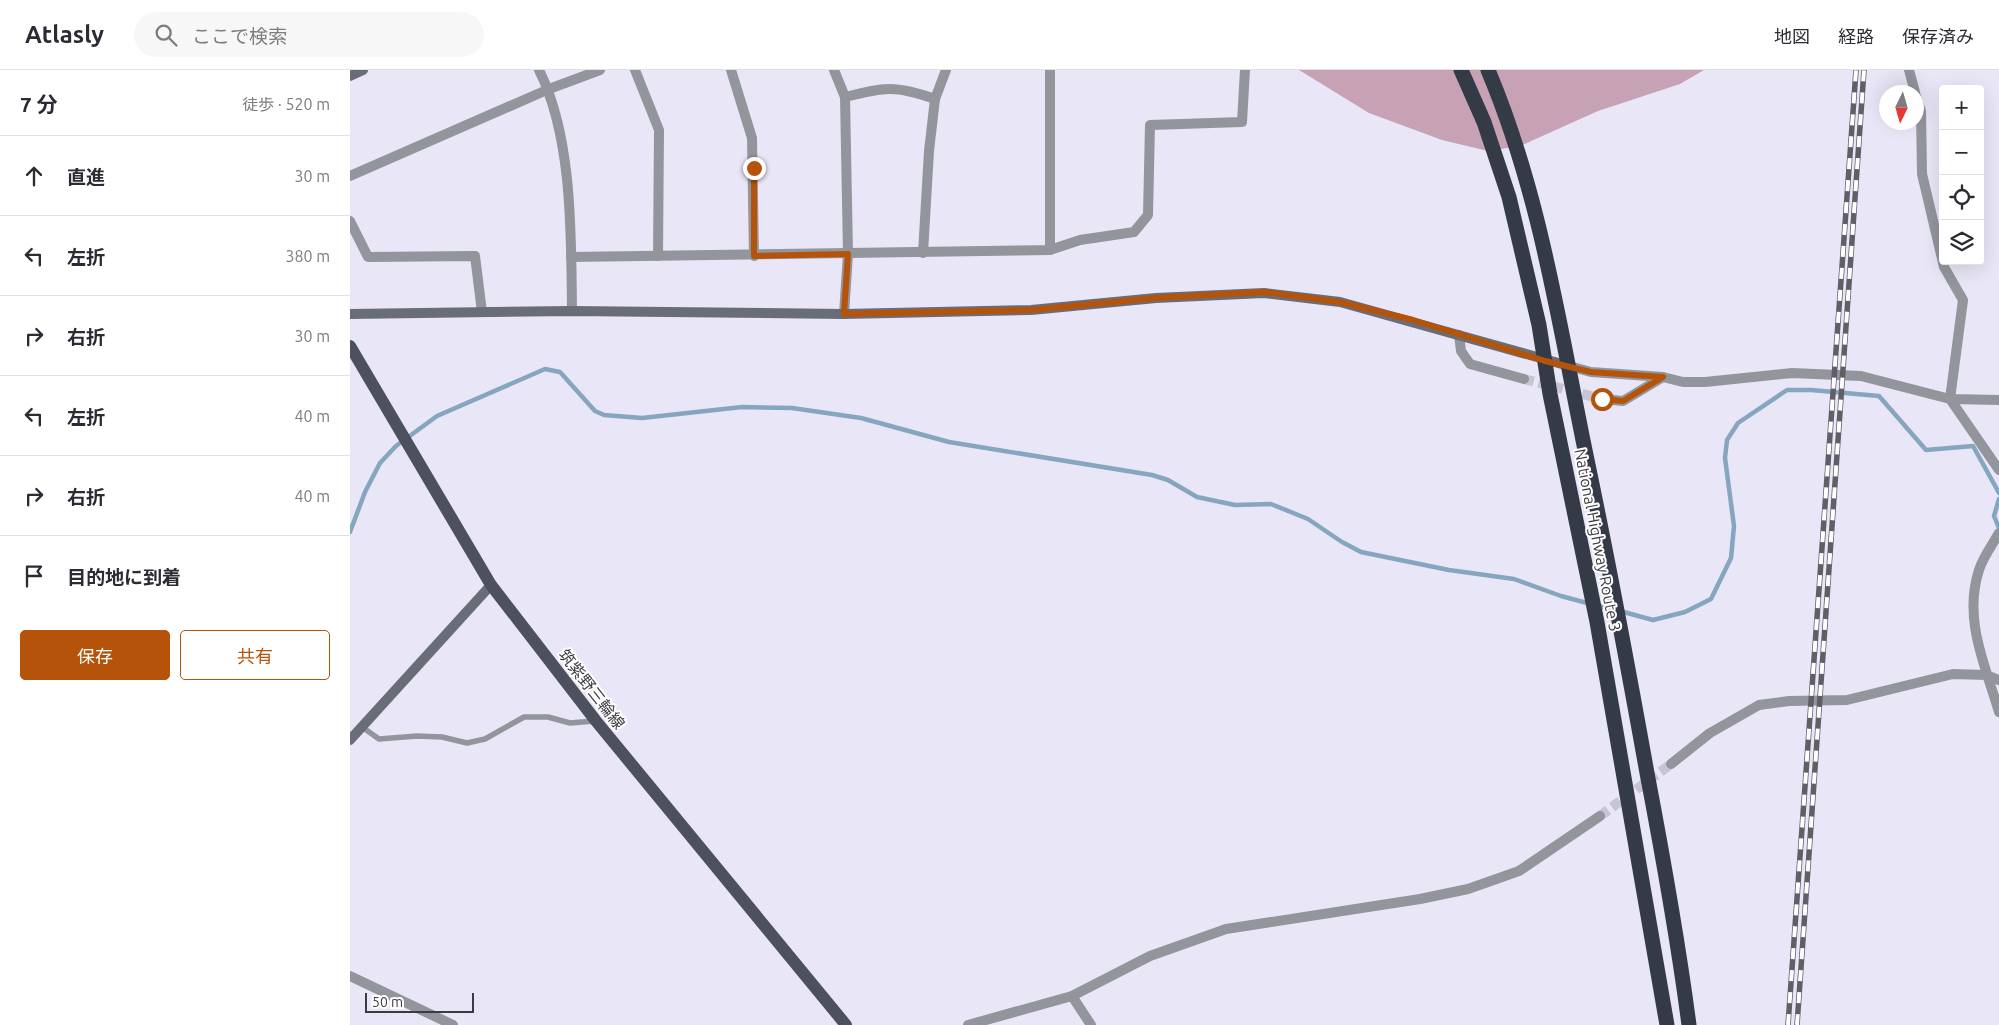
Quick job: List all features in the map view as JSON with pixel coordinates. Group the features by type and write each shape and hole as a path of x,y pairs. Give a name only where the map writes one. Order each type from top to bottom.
{"highway":[{"name":"National Highway Route 3","path":"1461,70 1484,122 1509,198 1539,325 1597,622 1667,1022"},
{"name":"National Highway Route 3","path":"1488,70 1509,120 1531,192 1569,366 1622,632 1676,930 1688,1023"}],"main road":[{"name":"筑紫野三輪線","path":"350,346 354,357 490,585 596,721 843,1024"}],"street":[{"path":"350,76 364,70"},
{"path":"539,70 548,89 564,148 571,257 572,311"},
{"path":"350,176 548,89 600,70"},
{"path":"635,70 659,130 658,256"},
{"path":"731,70 752,138 754,256"},
{"path":"834,70 845,97 848,254 844,314"},
{"path":"923,253 929,151 935,98 946,70"},
{"path":"1050,70 1050,250"},
{"path":"571,257 754,256 1050,250 1080,240 1134,232 1148,215 1150,125 1242,122 1245,70"},
{"path":"1909,70 1913,85"},
{"path":"845,97 878,88 905,89 935,98"},
{"path":"1921,130 1922,174 1944,267 1963,300 1950,399 1999,470"},
{"path":"350,221 368,257 474,256 482,312"},
{"path":"350,314 572,311 844,314 1031,310 1156,298 1264,292 1340,302 1545,361 1591,372 1663,377 1683,382 1705,382 1792,373 1861,376 1950,399 1999,400"},
{"path":"1459,335 1461,351 1470,364 1524,379"},
{"path":"1602,399 1623,401 1663,377"},
{"path":"1999,532 1979,569 1974,596 1975,638 1999,712"},
{"path":"350,740 490,585"},
{"path":"1671,764 1710,733 1759,705 1789,701 1847,700 1953,674 1986,675 1999,680"},
{"path":"968,1025 1072,996 1150,956 1226,929 1420,899 1468,889 1519,871 1600,816"},
{"path":"350,976 454,1025"},
{"path":"1072,996 1091,1025"}],"lane":[{"path":"362,727 379,739 417,736 442,737 467,743 485,739 524,717 548,717 570,723 596,721"}],"shaded area":[{"path":"1299,70 1704,70 1680,84 1598,111 1520,146 1488,151 1442,140 1369,113"}],"waterway":[{"path":"350,532 365,492 380,463 396,446 437,416 545,369 560,372 595,411 604,415 642,418 742,407 792,408 861,418 949,442 1152,475 1168,480 1197,497 1235,505 1271,504 1308,519 1342,542 1361,552 1449,570 1514,579 1561,596 1613,610"},
{"path":"1620,611 1653,620 1685,612 1711,599 1731,558 1734,526 1725,458 1727,440 1738,423 1787,390 1811,390 1879,396 1926,450 1973,446 1999,493"},
{"path":"1999,499 1994,516 1999,528"}],"tunnel":[{"path":"1524,379 1602,399"},
{"path":"1600,816 1671,764"}],"railway":[{"path":"1788,1025 1856,70"},
{"path":"1797,1025 1864,70"}],"route":[{"path":"754,168 754,256 848,254 844,314 1031,310 1156,298 1264,292 1340,302 1413,320 1545,361 1591,372 1663,377 1623,401 1602,399"}]}
